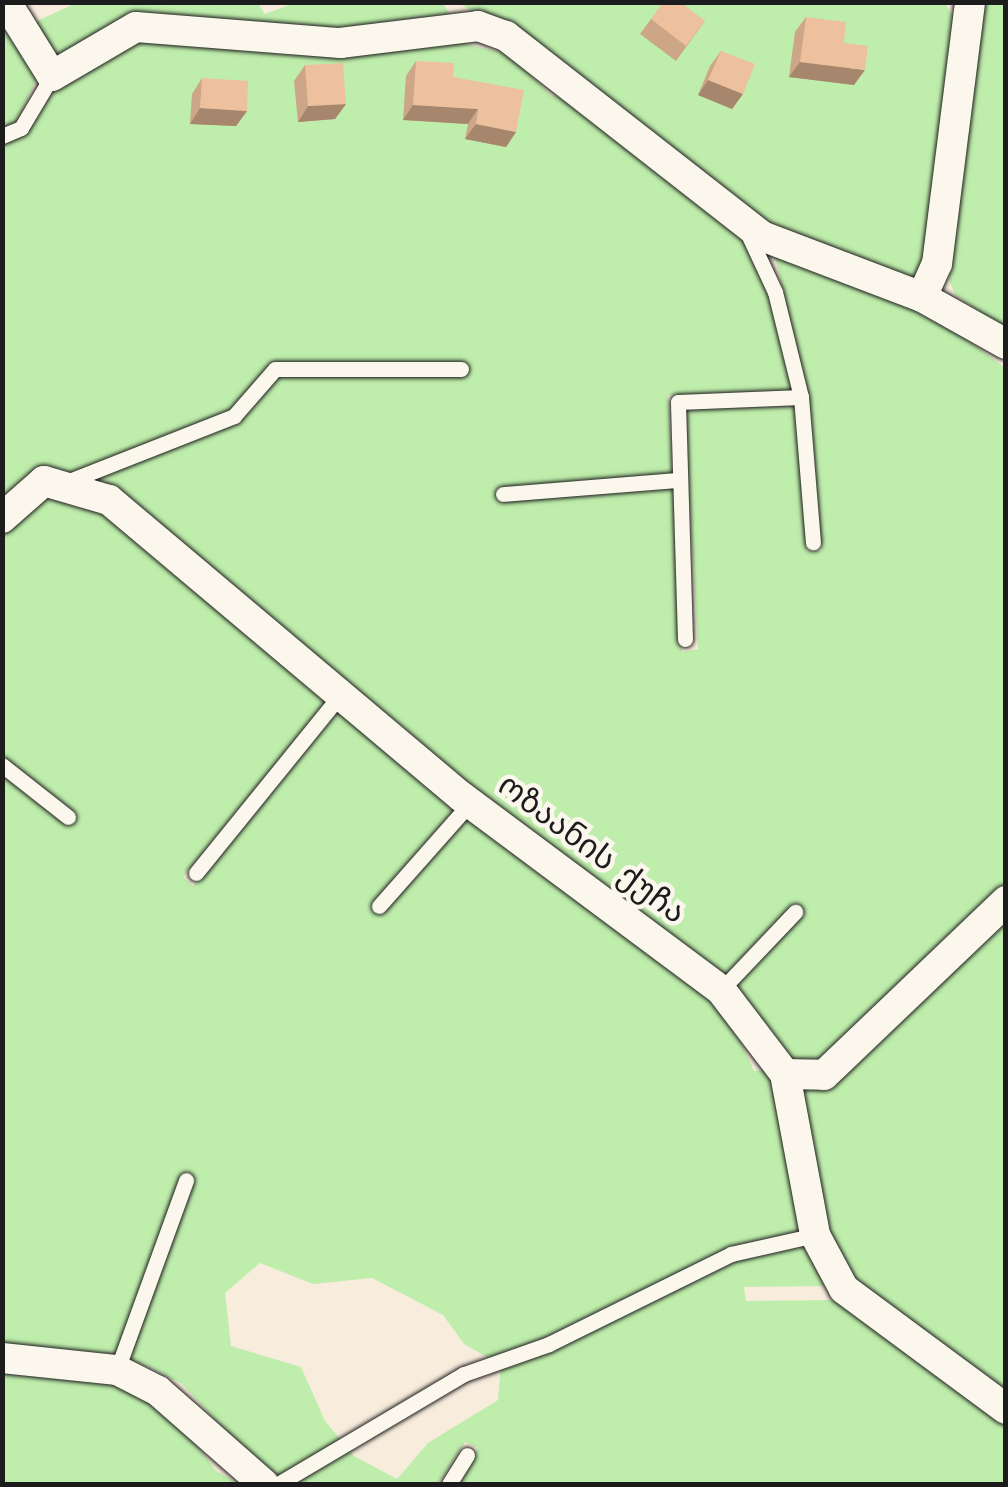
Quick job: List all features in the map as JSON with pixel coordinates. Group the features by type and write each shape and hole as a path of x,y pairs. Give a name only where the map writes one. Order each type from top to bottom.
{"street":[{"path":"6,2 52,76 136,27 340,44 478,26 506,36 762,236 922,297 1006,344"},
{"path":"922,297 937,264 970,2"},
{"path":"2,518 44,481 64,483"},
{"name":"ოზაანის ქუჩა","path":"64,483 110,500 470,803 721,990 786,1074 816,1235 844,1289 864,1310 1006,1409"},
{"path":"786,1074 824,1075 1006,901"},
{"path":"2,1358 117,1370 158,1391 264,1484"}],"lane":[{"path":"2,136 21,128 52,76"},
{"path":"741,220 776,292 801,397 813,543"},
{"path":"64,483 234,416 274,369 461,369"},
{"path":"685,639 678,402 801,397"},
{"path":"504,494 678,480"},
{"path":"196,873 340,695"},
{"path":"2,765 68,817"},
{"path":"379,906 470,803"},
{"path":"721,990 795,912"},
{"path":"117,1370 186,1180"},
{"path":"278,1484 464,1374 549,1344 731,1254 816,1235"},
{"path":"449,1484 466,1455"}],"green space":[{"path":"78,2 258,3 265,14 294,3 442,2 450,14 338,35 162,21 59,64 31,24"},
{"path":"460,3 945,3 959,26 929,250 917,275 898,278 774,231"},
{"path":"979,3 1005,3 1005,329 955,295 949,280"},
{"path":"2,10 38,76 16,124 2,129"},
{"path":"129,34 458,42 508,54 551,95 580,102 739,227 772,301 792,391 668,395 682,652 698,649 685,409 796,406 807,551 822,551 809,395 774,253 924,307 1005,368 1005,896 828,1065 804,1069 113,486 3,504 3,145 23,136 59,78"},
{"path":"35,496 95,502 326,703 183,877 193,886 338,712 727,1012 754,1071 775,1069 833,1286 744,1287 746,1301 840,1300 931,1373 1005,1420 1005,1484 455,1484 478,1448 465,1442 438,1484 275,1484 182,1384 112,1354 3,1344 2,530","holes":["260,1263 313,1284 372,1278 443,1315 464,1344 501,1365 498,1400 428,1443 397,1479 354,1456 325,1421 301,1367 231,1346 225,1293"]},
{"path":"1005,909 1005,1399 831,1262 802,1085"},
{"path":"2,1371 106,1380 142,1395 182,1425 216,1471 240,1484 3,1484"}],"building":[{"path":"663,2 680,2 705,21 686,46 651,19"},
{"path":"806,17 846,22 844,43 868,46 865,70 800,62"},
{"path":"721,51 755,64 743,94 708,80"},
{"path":"416,61 454,63 453,77 524,90 516,132 476,124 478,109 413,105"},
{"path":"343,63 346,104 308,106 305,65"},
{"path":"202,78 248,81 247,111 200,108"}]}
